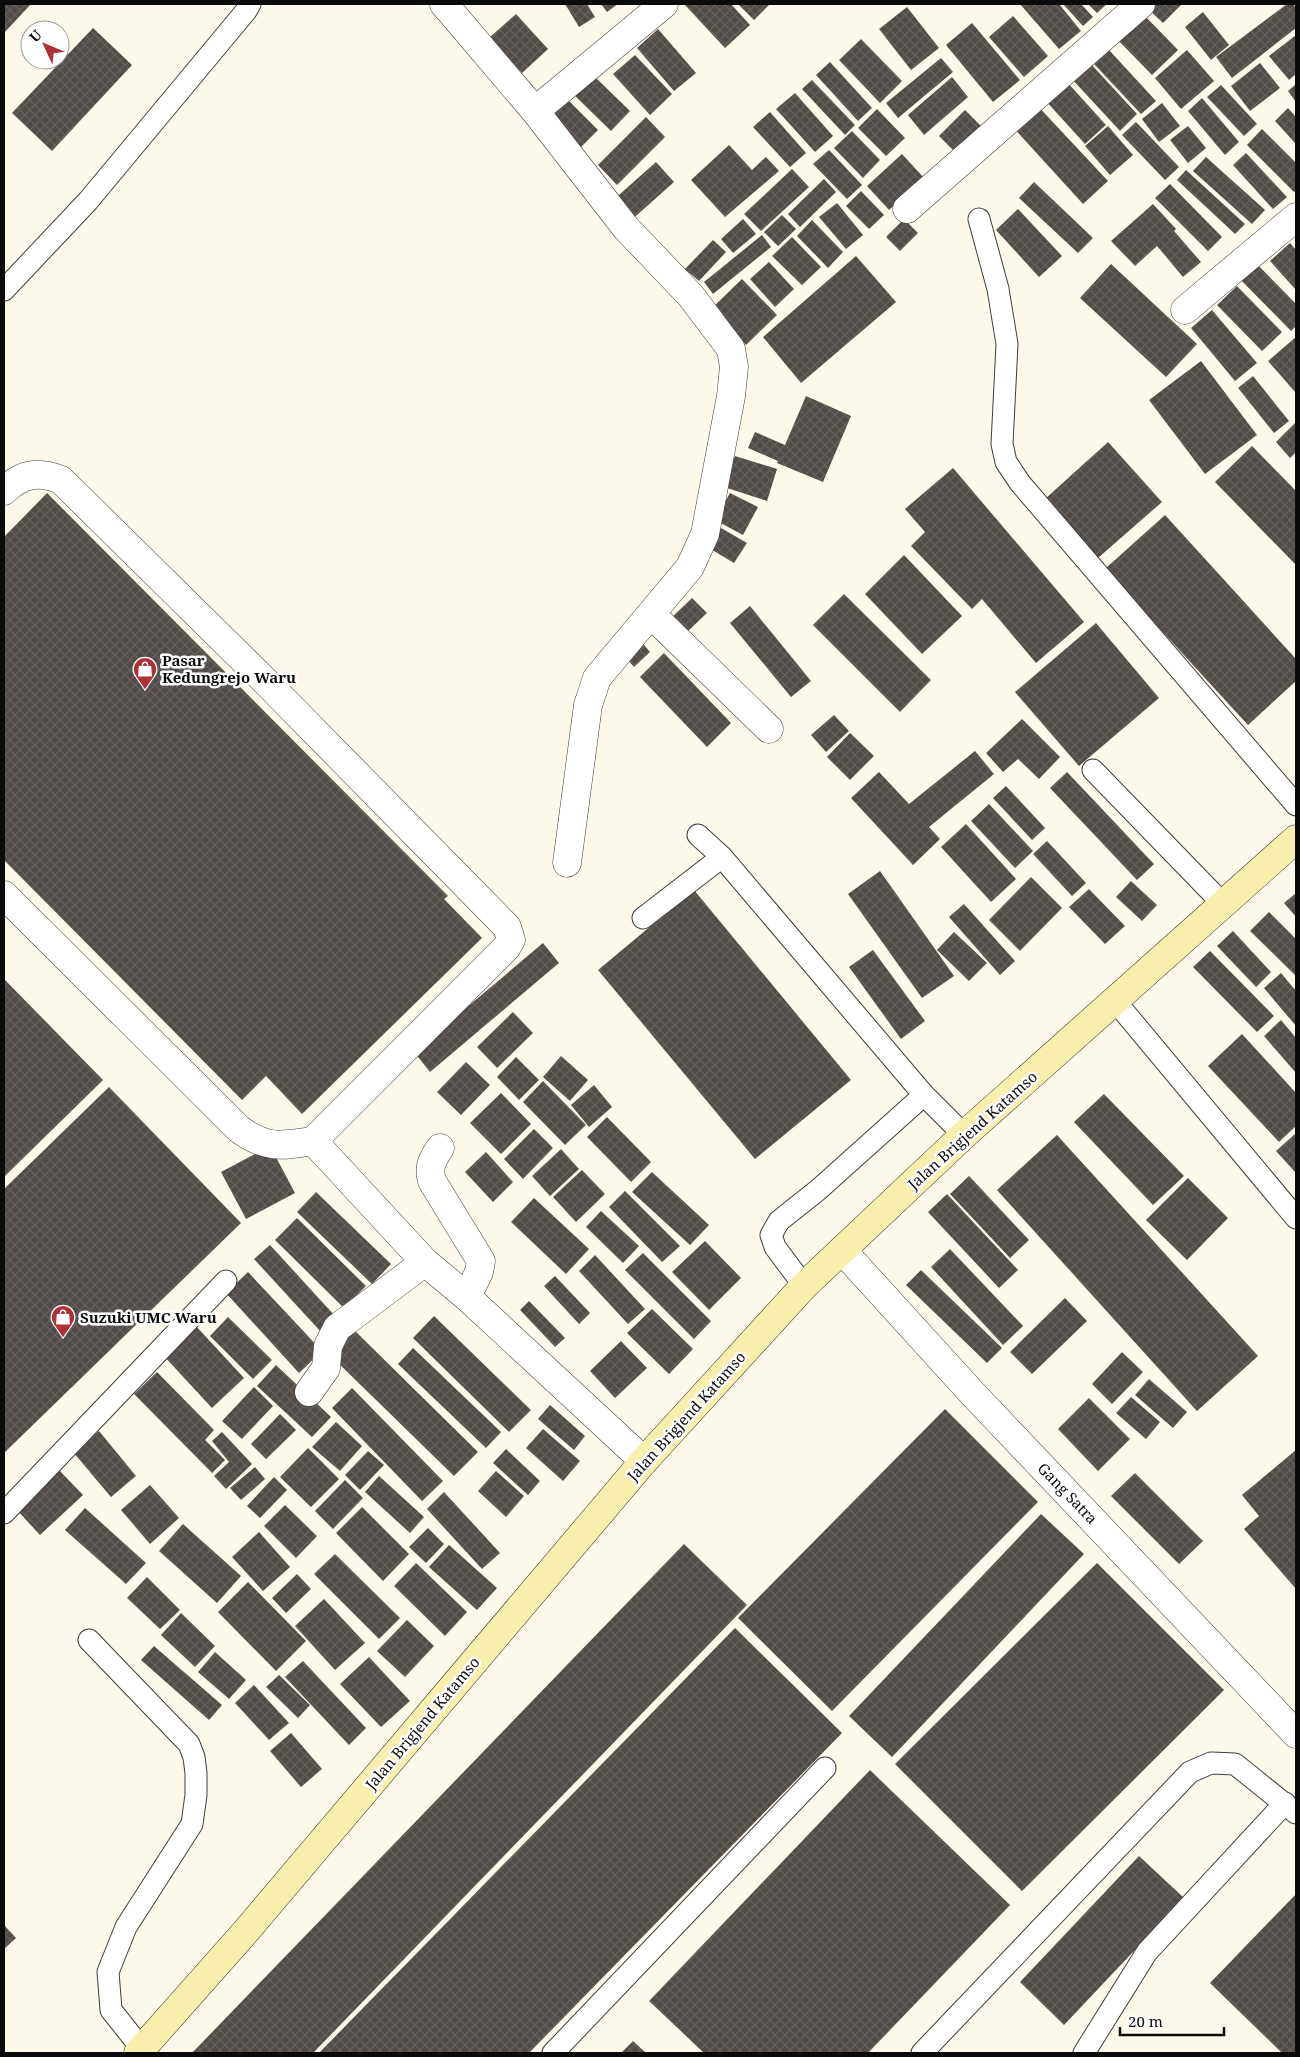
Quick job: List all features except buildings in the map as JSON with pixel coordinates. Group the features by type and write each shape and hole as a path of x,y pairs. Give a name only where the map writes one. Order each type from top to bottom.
{"street":[{"path":"444,4 535,111 626,228 691,296 731,349 734,367 731,396 705,534 690,567 652,615 597,678 588,705 567,863"},
{"path":"535,111 664,4"},
{"path":"907,209 1140,4"},
{"path":"1184,310 1296,217"},
{"path":"4,491 22,477 45,473 62,480 266,682 507,927 511,940 506,948 313,1141 283,1146 256,1141 239,1129 4,895"},
{"path":"652,615 768,729"},
{"name":"Jalan Brigjend Katamso","path":"140,2051 247,1930 644,1461 804,1286 964,1136 1296,839"},
{"path":"313,1141 424,1262 467,1297 644,1461"},
{"path":"440,1148 431,1160 429,1171 432,1181 481,1261 479,1272 467,1297"},
{"name":"Gang Satra","path":"842,1250 973,1394 1296,1734"},
{"path":"309,1392 326,1368 328,1346 337,1328 424,1262"}],"lane":[{"path":"4,290 88,201 246,12 250,4"},
{"path":"979,219 998,289 1007,344 1002,444 1006,462 1020,483 1296,804"},
{"path":"1093,770 1224,905"},
{"path":"698,835 722,857 924,1096 964,1136"},
{"path":"643,918 722,857"},
{"path":"1116,1002 1296,1218"},
{"path":"804,1286 775,1247 771,1235 779,1221 818,1190 924,1096"},
{"path":"4,1513 226,1282"},
{"path":"89,1640 189,1744 194,1757 196,1795 192,1824 126,1927 108,1972 111,2010 140,2051"},
{"path":"922,2053 1190,1772 1211,1763 1235,1764 1290,1808 1148,1952 1084,2053"},
{"path":"553,2053 825,1768"}],"place":[{"name":"Pasar Kedungrejo Waru","path":"145,690"},
{"name":"Suzuki UMC Waru","path":"63,1338"}]}
